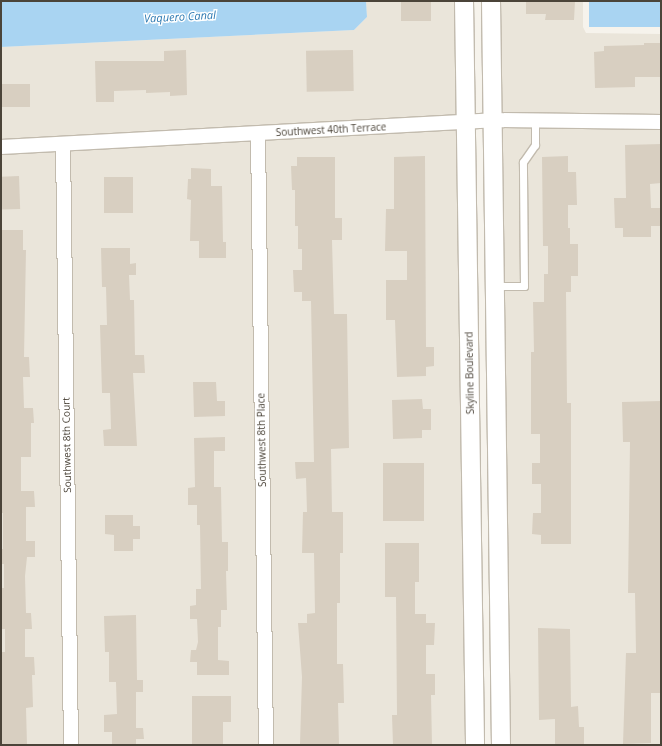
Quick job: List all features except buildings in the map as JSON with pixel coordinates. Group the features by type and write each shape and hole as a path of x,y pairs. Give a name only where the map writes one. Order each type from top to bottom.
{"street":[{"name":"Skyline Boulevard","path":"464,1 476,745"},
{"path":"491,1 501,745"},
{"name":"Southwest 40th Terrace","path":"1,147 493,120 661,122"},
{"name":"Southwest 8th Place","path":"258,134 266,745"},
{"name":"Southwest 8th Court","path":"63,144 71,745"}],"lane":[{"path":"495,286 524,286 523,162 535,145 535,120"}],"shaded area":[{"path":"366,1 457,1 468,745 1,745 1,47 354,30 367,17"},
{"path":"498,1 583,1 583,27 586,33 661,34 661,745 508,745"}],"water":[{"name":"Vaquero Canal","path":"1,1 366,1 367,17 354,30 1,47"},
{"path":"589,1 661,1 661,27 589,27"}]}
